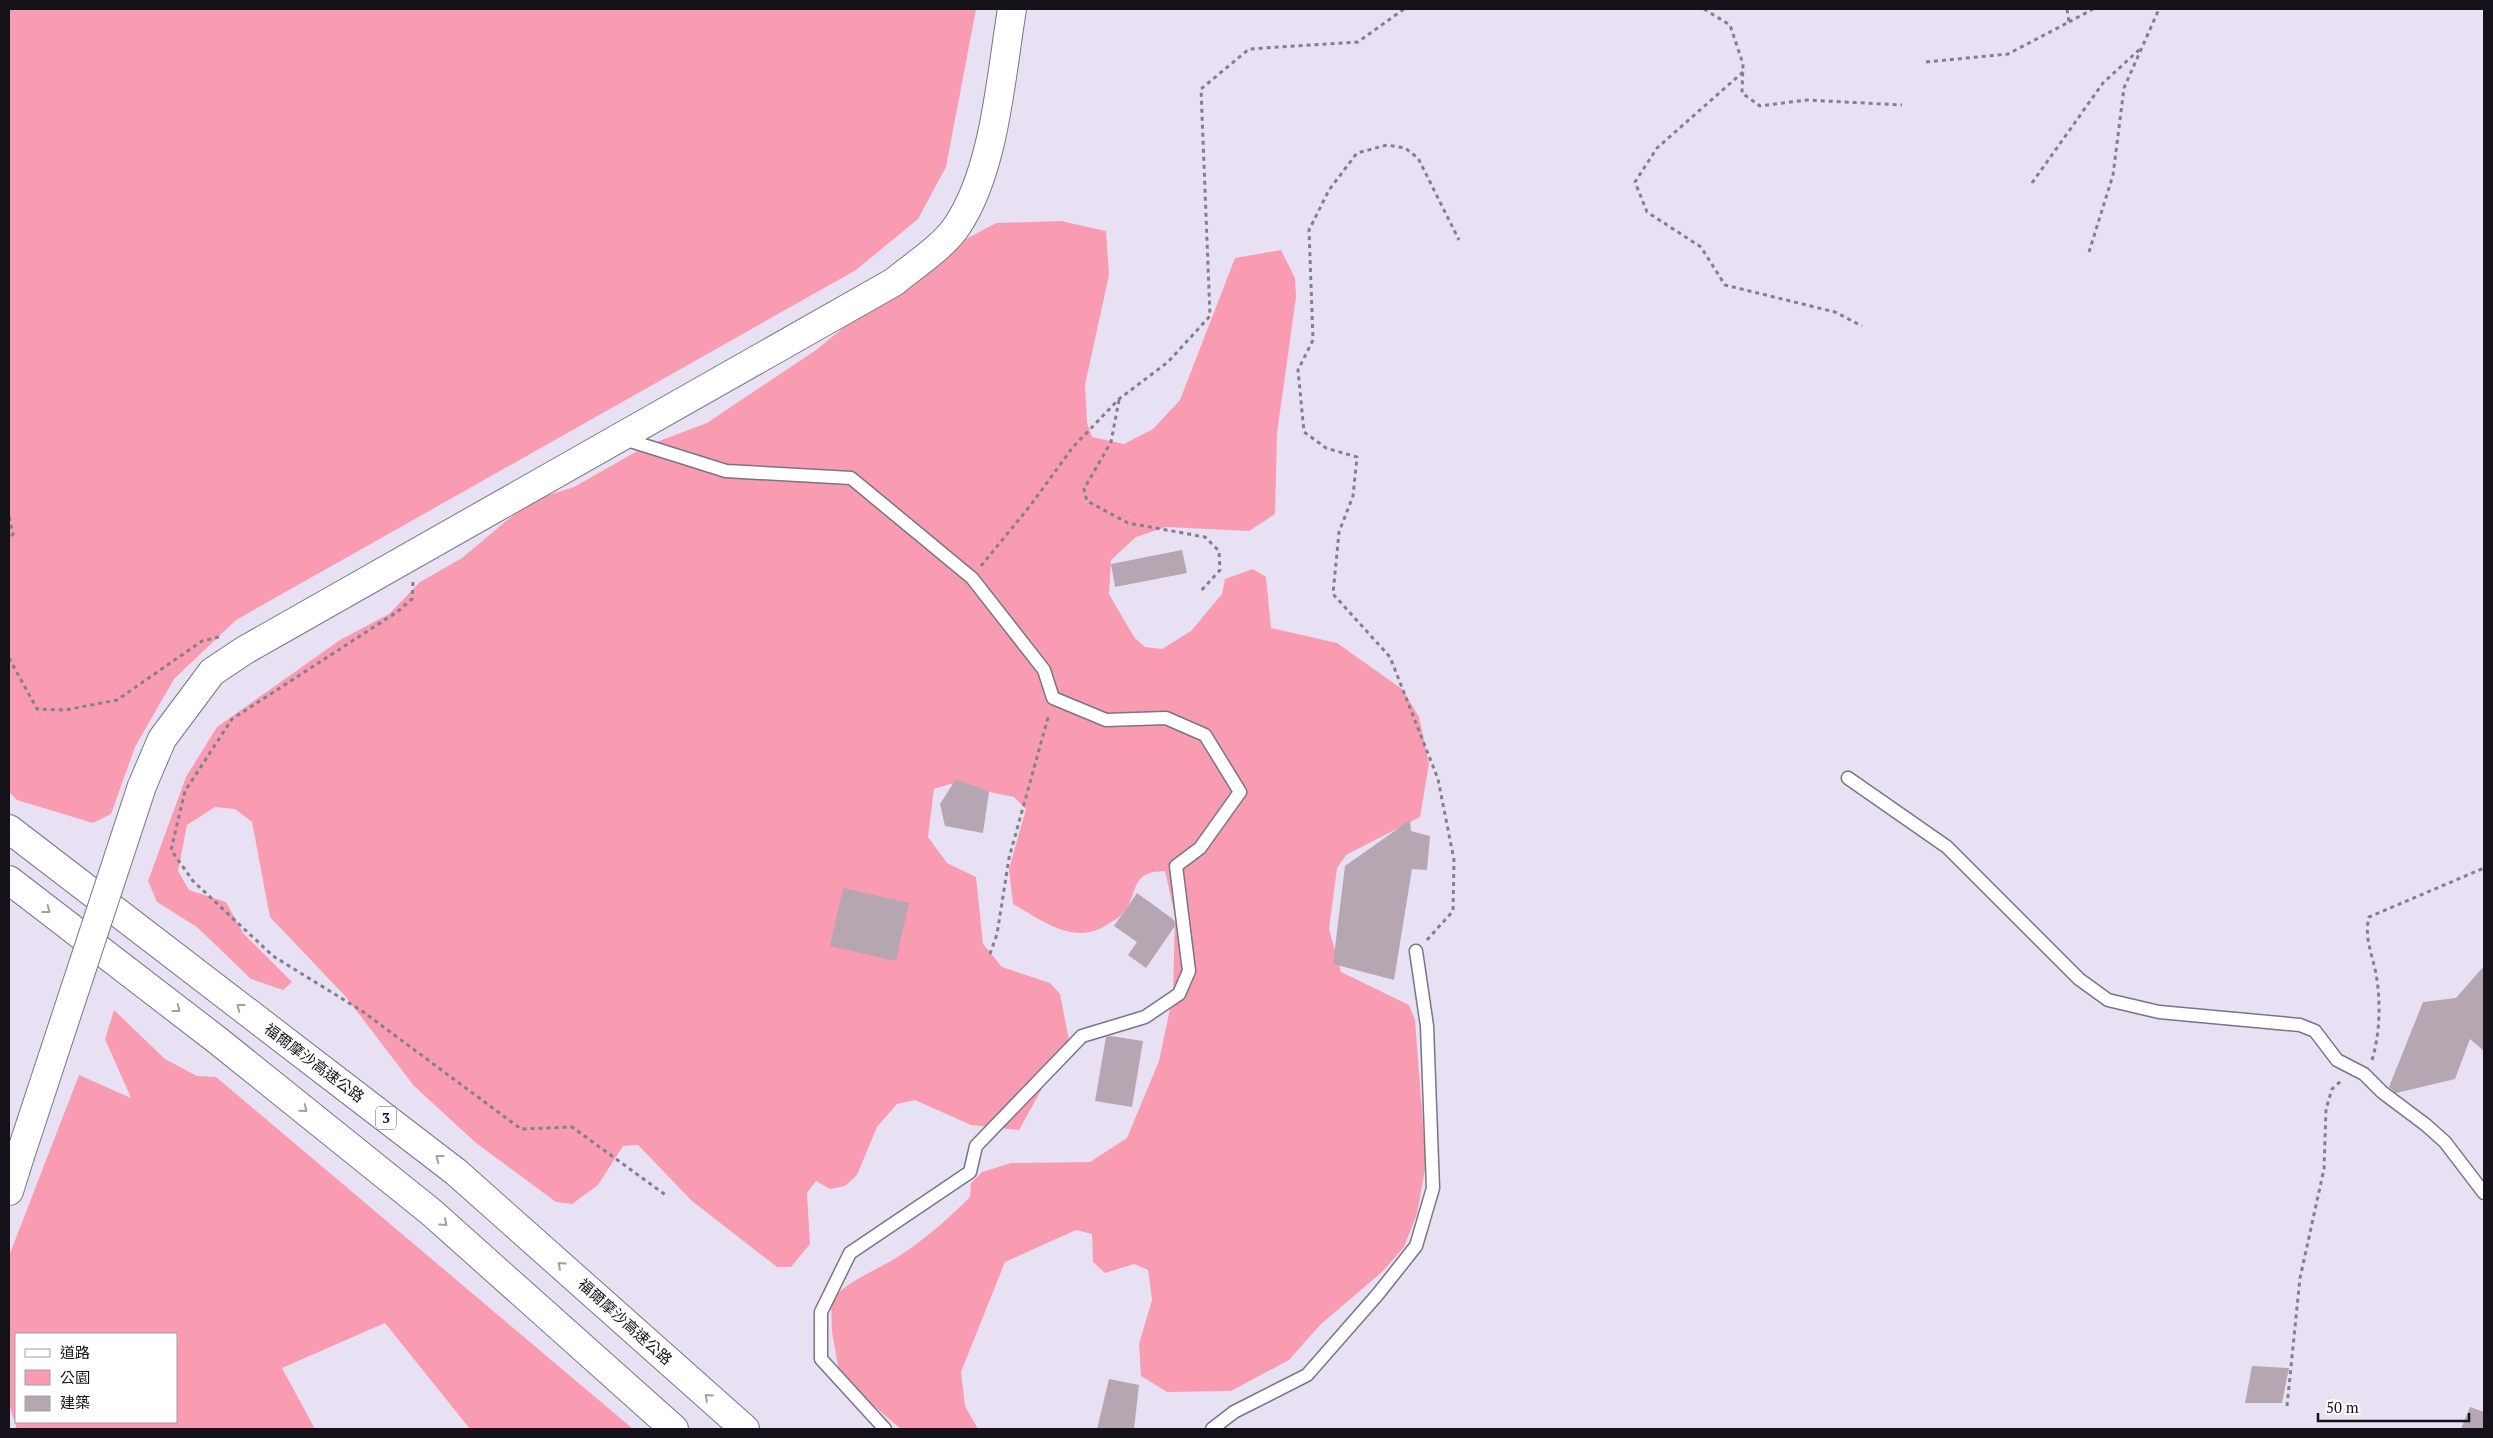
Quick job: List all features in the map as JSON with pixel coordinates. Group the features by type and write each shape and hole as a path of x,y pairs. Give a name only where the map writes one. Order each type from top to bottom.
{"main road":[{"path":"9,1191 142,786 162,738 212,672 245,650 415,552 894,282 929,254 956,227 976,186 990,146 1012,9"},
{"name":"福爾摩沙高速公路","path":"9,828 456,1172 745,1429"},
{"path":"9,880 218,1040 431,1212 674,1429"}],"lane":[{"path":"619,437 726,472 851,478 972,578 1044,670 1053,698 1106,720 1166,718 1206,735 1240,792 1200,848 1176,866 1189,971 1179,994 1145,1017 1082,1036 976,1146 970,1172 850,1253 821,1312 821,1359 885,1429"},
{"path":"1848,778 1947,848 2079,979 2108,1000 2160,1012 2300,1025 2315,1031 2337,1060 2364,1074 2445,1142 2484,1193"},
{"path":"1212,1429 1234,1412 1307,1375 1378,1294 1416,1246 1433,1188 1427,1026 1416,951"}],"path":[{"path":"972,578 1030,506 1073,447 1119,399 1168,362 1210,316 1201,89 1250,49 1358,42 1404,9"},
{"path":"1704,9 1730,25 1743,64 1742,92 1760,106 1807,100 1902,105"},
{"path":"2067,9 2069,22"},
{"path":"1926,62 2008,54 2093,9"},
{"path":"2089,252 2113,175 2124,88 2159,9"},
{"path":"2032,183 2102,83 2142,46"},
{"path":"1743,72 1657,148 1635,182 1647,212 1701,247 1724,284 1835,312 1862,326"},
{"path":"1416,951 1453,911 1454,860 1440,788 1390,657 1332,594 1339,532 1353,496 1357,456 1326,448 1304,432 1298,370 1313,340 1309,230 1330,190 1357,153 1386,145 1406,148 1418,158 1459,240"},
{"path":"1119,399 1111,442 1084,489 1087,501 1128,523 1205,537 1219,551 1220,570 1200,592"},
{"path":"9,517 13,534 9,540"},
{"path":"415,552 412,599 397,612 232,719 185,792 171,850 193,881 274,956 362,1011 521,1129 572,1127 667,1196"},
{"path":"9,658 37,709 65,710 118,700 202,641 220,637"},
{"path":"990,954 997,934 1009,858 1053,698"},
{"path":"2287,1406 2300,1278 2324,1169 2326,1109 2332,1089 2342,1080 2364,1074 2372,1061 2376,1047 2378,1015 2376,976 2366,931 2369,917 2484,868"}],"green space":[{"path":"9,9 976,9 946,167 918,219 856,270 236,620 174,679 135,747 111,814 93,823 17,800 9,792"},
{"path":"1061,221 1106,231 1109,275 1085,385 1087,423 1092,437 1124,444 1153,429 1180,400 1235,258 1281,250 1295,278 1296,297 1277,433 1275,514 1249,531 1166,527 1136,537 1111,560 1109,594 1134,637 1145,647 1162,649 1191,631 1222,594 1225,579 1253,569 1266,577 1271,628 1337,643 1402,689 1419,717 1429,764 1420,817 1346,855 1337,868 1329,929 1341,972 1409,1005 1415,1020 1426,1164 1417,1214 1404,1247 1382,1272 1321,1324 1289,1360 1231,1391 1167,1392 1141,1376 1139,1344 1152,1300 1148,1270 1134,1264 1105,1273 1093,1262 1092,1234 1076,1230 1005,1262 961,1372 965,1406 978,1429 901,1429 840,1377 832,1332 831,1300 846,1287 896,1258 935,1229 970,1197 971,1183 982,1172 1011,1163 1090,1162 1127,1138 1159,1061 1173,995 1175,916 1165,871 1153,872 1140,879 1128,905 1116,919 1086,933 1061,930 1013,904 1009,869 1026,809 1014,797 950,784 934,789 928,837 947,863 976,877 983,944 1002,967 1050,983 1060,994 1069,1040 1019,1130 971,1125 915,1100 897,1104 877,1127 857,1175 845,1186 830,1189 816,1181 807,1193 810,1244 791,1267 777,1267 692,1201 638,1145 623,1146 598,1185 572,1204 556,1202 476,1143 414,1086 346,997 270,917 252,822 235,809 215,807 187,825 178,871 189,890 226,902 243,933 292,982 283,990 251,979 197,927 157,902 148,881 186,777 217,727 340,640 389,614 420,582 462,558 530,501 574,487 646,446 707,423 816,350 927,260 996,223"},
{"path":"114,1010 165,1059 197,1076 216,1077 633,1429 470,1429 385,1323 282,1368 315,1429 17,1429 15,1423 178,1423 178,1333 15,1333 15,1423 9,1404 9,1256 79,1075 131,1098 105,1039"}],"building":[{"path":"1182,550 1187,573 1115,587 1111,564"},
{"path":"956,779 989,792 983,833 945,826 940,804"},
{"path":"1410,820 1411,831 1430,836 1427,870 1412,869 1394,980 1333,964 1345,866"},
{"path":"843,888 909,903 896,961 830,946"},
{"path":"1137,893 1174,920 1175,926 1146,968 1128,955 1137,942 1114,926"},
{"path":"2484,966 2484,1051 2470,1039 2455,1079 2396,1093 2389,1087 2423,1002 2456,998"},
{"path":"1111,1036 1143,1041 1132,1107 1095,1101 1106,1037"},
{"path":"2252,1366 2289,1368 2282,1403 2245,1403"},
{"path":"1109,1379 1139,1385 1134,1429 1097,1429"},
{"path":"2470,1407 2484,1412 2484,1429 2461,1429"}]}
